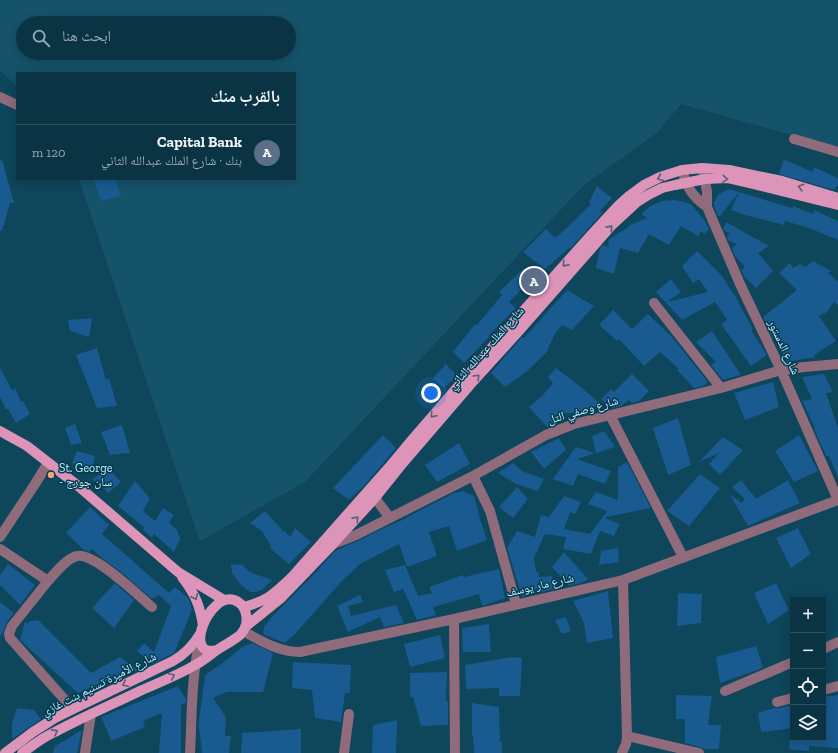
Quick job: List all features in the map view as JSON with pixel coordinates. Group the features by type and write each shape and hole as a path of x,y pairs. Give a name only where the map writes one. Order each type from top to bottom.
{"main road":[{"name":"شارع الملك عبدالله الثاني","path":"244,607 266,600 291,578 591,235 618,206 644,185 660,177 682,170 702,168 753,174 838,198"},
{"name":"شارع الملك عبدالله الثاني","path":"244,629 281,598 333,544 375,498 470,385 612,225 637,202 662,188 705,179 727,178 838,205"},
{"path":"0,431 27,446 77,485 178,572 224,600"},
{"path":"178,572 192,590 196,598 202,617 201,634 202,646 206,650 217,650 239,636 247,621 244,607 236,600 224,600 211,612 201,634"},
{"name":"شارع الأميرة تسنيم بنت غازي","path":"4,751 54,718 173,661 189,650 201,634"},
{"name":"شارع الأميرة تسنيم بنت غازي","path":"22,753 53,732 195,665 217,650"}],"street":[{"path":"0,97 16,105"},
{"path":"794,139 838,152"},
{"name":"شارع الدستور","path":"702,168 707,192 707,207 740,284 781,370 838,500"},
{"name":"شارع الدستور","path":"682,170 692,194 707,207"},
{"path":"654,303 721,388"},
{"name":"شارع وصفي التل","path":"333,544 356,535 473,476 546,435 574,424 721,388 781,370 804,366 838,364"},
{"path":"610,415 683,557"},
{"path":"0,537 48,463"},
{"path":"473,476 490,511 516,604"},
{"path":"375,498 390,518"},
{"name":"شارع مار يوسف","path":"244,629 273,647 285,651 300,652 454,619 623,580 838,500"},
{"path":"0,549 48,581"},
{"path":"73,709 10,638 9,634 12,626 48,581 70,558 78,555 86,556 95,560 107,568 152,607"},
{"path":"622,753 626,744 627,736 623,580"},
{"path":"454,619 455,753"},
{"path":"190,753 195,665 201,634"},
{"path":"826,648 838,642"},
{"path":"725,690 790,663"},
{"path":"826,689 838,686"},
{"path":"777,702 790,699"},
{"path":"85,753 91,714"},
{"path":"344,753 349,714"},
{"path":"627,736 699,753"}],"shaded area":[{"path":"0,0 838,0 838,148 681,104 657,133 584,185 305,482 200,541 79,180 296,180 296,72 16,72 16,85 0,71"}],"building":[{"path":"784,159 812,172 814,167 838,178 838,184 834,190 779,174"},
{"path":"2,160 14,203 10,203 2,231 0,231 0,161"},
{"path":"94,180 115,180 121,196 101,201"},
{"path":"597,186 612,198 600,211 603,212 570,249 569,248 545,269 523,252 546,229 555,238 571,224 591,204 589,202"},
{"path":"729,189 739,192 720,216 718,216 714,202 719,194"},
{"path":"739,192 792,208 793,206 813,214 814,210 838,221 838,240 809,228 785,221 784,225 731,210"},
{"path":"675,200 691,204 705,221 709,229 705,234 701,231 698,236 681,226 669,245 649,234 638,253 620,248 614,274 596,268 600,248 603,245 609,247 608,240 630,225 647,218 641,214 649,207 662,201"},
{"path":"726,222 769,246 758,253 773,271 756,288 744,276 741,270 745,267 735,256 732,248 737,244 728,240 727,237 730,233 724,231 723,229"},
{"path":"697,251 722,276 753,329 751,330 767,355 751,366 721,324 727,320 715,302 682,320 656,292 671,279 681,292 667,302 708,292 699,279 693,283 682,266"},
{"path":"813,261 831,271 828,273 838,281 838,305 834,302 827,312 819,316 836,341 814,355 815,357 787,362 763,317 797,290 779,273 790,263 793,268 800,264 806,267"},
{"path":"524,268 539,282 528,293 522,289 509,302 516,308 464,363 453,352 475,324 477,325 502,295 499,292"},
{"path":"567,290 594,306 572,330 562,325 555,334 546,353 526,372 505,387 491,373 522,337 524,338"},
{"path":"613,310 632,329 648,314 671,336 708,382 703,386 694,388 677,370 679,369 660,352 644,366 619,339 617,341 599,325"},
{"path":"92,318 89,337 70,331 68,320"},
{"path":"712,331 741,375 723,380 711,365 716,362 696,342"},
{"path":"97,348 106,380 109,378 117,406 97,408 76,355"},
{"path":"446,364 457,376 444,388 433,378"},
{"path":"0,368 12,390 15,388 21,402 23,401 30,414 16,423 0,397"},
{"path":"556,368 599,403 588,413 565,413 547,427 529,407 543,395 553,383 548,377"},
{"path":"632,374 649,391 639,401 632,403 629,400 621,406 612,408 601,399 611,389 614,392"},
{"path":"824,374 833,392 826,393 838,428 838,477 829,456 826,456 802,401 812,399 802,377"},
{"path":"773,382 779,407 745,420 734,393"},
{"path":"678,418 691,465 668,475 653,428"},
{"path":"75,424 82,443 71,445 65,428"},
{"path":"122,425 130,453 110,455 101,432"},
{"path":"604,431 615,447 596,453 592,436"},
{"path":"383,435 396,448 364,486 349,500 333,488"},
{"path":"799,435 818,471 794,482 775,451"},
{"path":"723,437 743,450 720,475 709,464 719,453 699,462"},
{"path":"559,438 566,450 544,469 531,452"},
{"path":"459,443 470,464 437,482 425,465"},
{"path":"576,447 595,453 577,459 611,471 605,484 578,474 573,486 553,479"},
{"path":"77,451 95,456 92,470 72,463"},
{"path":"627,462 651,508 606,517 605,518 620,524 614,536 600,531 591,554 563,549 566,537 545,534 534,558 536,572 538,572 539,577 552,576 554,589 522,597 507,548 517,531 535,537 541,515 549,517 564,496 581,502 575,514 570,512 564,529 590,534 607,511 588,504 596,492 618,500 618,467"},
{"path":"513,463 522,471 544,479 538,491 516,484 498,473"},
{"path":"108,468 121,482 108,493 99,483 92,480"},
{"path":"700,474 720,488 689,526 667,511"},
{"path":"741,480 756,499 788,480 800,503 748,526 730,495 742,503 745,499 732,487"},
{"path":"135,481 150,498 143,511 155,521 163,508 174,515 169,523 177,530 180,539 174,552 154,534 152,538 143,530 144,527 118,506"},
{"path":"517,487 528,499 513,518 499,507"},
{"path":"463,491 474,496 487,540 457,551 449,526 429,532 437,556 407,567 399,544 360,564 342,581 295,634 285,643 263,634 264,627 271,618 334,552 407,518 454,493"},
{"path":"90,507 109,525 102,534 169,593 175,587 187,597 190,603 192,610 174,653 152,664 137,651 144,643 154,652 171,606 159,595 152,599 92,549 90,552 84,550 66,533"},
{"path":"265,511 290,537 295,528 311,542 289,564 270,548 271,546 262,531 250,523"},
{"path":"798,528 811,554 791,568 776,538"},
{"path":"618,548 619,562 599,565 601,551"},
{"path":"564,552 588,579 581,583 569,586 552,567"},
{"path":"8,564 35,585 20,605 0,585 0,575"},
{"path":"231,564 242,565 250,572 272,580 262,590 250,592 240,584 232,573"},
{"path":"405,565 418,596 432,593 429,587 463,575 464,577 499,569 505,598 482,606 479,594 433,607 436,615 417,620 403,589 394,592 385,570"},
{"path":"115,583 134,600 114,628 92,608"},
{"path":"776,583 789,610 768,624 754,593"},
{"path":"608,591 613,638 587,643 584,623 573,601"},
{"path":"678,593 702,594 701,623 677,626"},
{"path":"360,595 363,602 348,606 351,616 396,605 404,623 384,627 380,617 348,632 337,606"},
{"path":"0,602 14,613 7,622 0,636"},
{"path":"566,617 571,631 562,634 555,620"},
{"path":"38,620 91,673 120,657 138,670 111,682 108,680 78,693 20,640 25,621 28,624 30,621"},
{"path":"489,624 491,652 463,652 462,628"},
{"path":"440,635 445,658 410,667 404,644"},
{"path":"252,643 273,653 263,692 227,692 213,698 226,717 225,736 231,736 229,753 202,753 198,727 205,675 244,646"},
{"path":"756,646 763,668 720,683 716,657"},
{"path":"511,657 522,658 520,696 499,696 499,688 466,689 465,665"},
{"path":"293,662 351,665 350,693 345,693 341,722 315,718 312,690 292,688"},
{"path":"447,672 446,701 448,701 448,725 421,726 413,697 410,697 410,673"},
{"path":"178,686 186,699 186,703 181,705 181,753 159,753 162,713 143,721 145,727 111,741 101,717"},
{"path":"676,695 712,696 708,725 721,725 719,749 704,749 685,743 685,719 676,719"},
{"path":"838,695 838,748 809,746 809,751 789,749 790,738 790,741 826,741 826,697"},
{"path":"472,703 499,707 500,742 502,742 502,753 474,753 472,735"},
{"path":"790,706 790,728 761,732 758,713"},
{"path":"17,708 34,710 41,719 12,739 12,723"},
{"path":"397,720 396,753 372,753 373,725"},
{"path":"301,729 301,753 241,753 242,733"},
{"path":"82,730 77,753 53,753 55,746"}],"place":[{"name":"Capital Bank","path":"534,281"},
{"name":"St. George - سان جورج","path":"51,475"}]}
